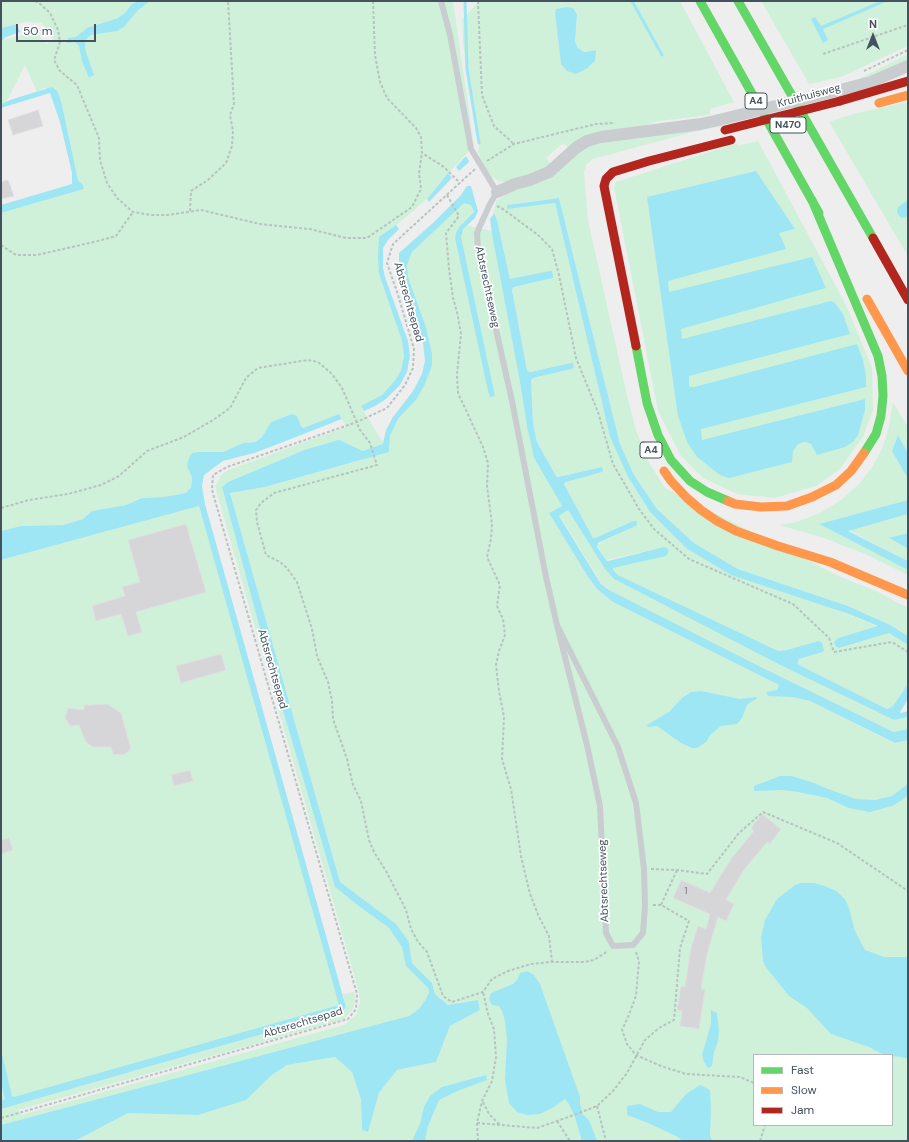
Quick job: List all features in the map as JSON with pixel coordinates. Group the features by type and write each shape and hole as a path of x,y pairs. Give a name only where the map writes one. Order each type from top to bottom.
{"main road":[{"name":"A4","path":"700,1 854,275"},
{"path":"738,1 908,300"},
{"name":"Kruithuisweg","path":"838,96 908,81"},
{"path":"873,104 908,95"},
{"name":"Kruithuisweg","path":"799,123 814,119"},
{"name":"Kruithuisweg","path":"761,132 784,126"},
{"name":"A4","path":"734,139 613,172 606,179 604,186 647,402 658,434 670,460 690,481 707,492 736,504 762,507 787,506 812,497 836,485 851,471 864,454 876,434 881,416 883,396 882,376 878,356 812,200"},
{"path":"822,148 895,258"},
{"path":"862,289 908,371"},
{"name":"A4","path":"658,463 671,481 687,498 701,510 718,521 757,539 830,562 908,595"}],"street":[{"path":"497,192 514,184 530,180 549,172 577,147 587,141 601,137 701,124 721,128 838,96 908,66"}],"lane":[{"path":"441,1 450,35 471,149 497,192"},
{"name":"Abtsrechtseweg","path":"497,192 477,233 478,249 512,401 556,625 587,745 600,806 606,933 613,946"},
{"name":"Abtsrechtseweg","path":"556,625 618,747 636,803 644,869 643,933 633,945"},
{"path":"613,946 633,945"}],"path":[{"path":"35,1 50,13 58,30 60,42 54,60 60,71 77,85 98,138 100,160 107,183 117,198 133,212 150,216 201,210 260,224 310,229 346,238 367,238 412,207 421,189 419,173 422,153 421,137 416,128 387,98 380,82 375,55 373,1"},
{"path":"190,211 191,191 208,180 226,163 232,146 233,131 230,115 234,104 228,1"},
{"name":"Abtsrechtsepad","path":"1,1118 348,1019 356,1009 357,994 212,490 214,475 227,467 356,422 387,408 405,386 413,368 414,349 387,263 393,244 480,166 514,144 494,126 482,95 478,1"},
{"path":"823,54 908,25"},
{"path":"858,75 908,50"},
{"path":"422,153 444,167 460,183"},
{"path":"447,195 449,201 459,216 446,233 452,298 457,312 461,334 457,375 458,394 483,447 488,463 487,486 492,524 492,539 487,557 500,585 497,606 503,620 505,635 496,665 504,717 502,759 511,789 521,856 530,894 539,917 549,936 552,962"},
{"path":"1,245 16,255 37,255 98,241 116,236 133,212"},
{"path":"1,508 29,500 68,494 101,485 119,476 147,451 184,437 230,408 246,378 258,368 308,360 318,362 332,374 342,388 356,422 370,443 378,465 274,493 261,503 256,510 257,522 266,556 280,562 287,568 297,582 312,629 317,656 328,682 332,701 333,719 347,759 353,785 361,801 369,840 406,910 411,929 418,942 427,952 443,996 452,1002 483,992 492,979 508,971 531,964 552,962 584,962 594,960 609,951 613,946"},
{"path":"644,869 677,870 707,874 739,833 763,812 837,843 908,891"},
{"path":"477,1124 537,1128 597,1106 618,1085 627,1073 645,1040 659,1028 674,1020 680,948 689,921 661,905 677,870"},
{"path":"633,945 639,961 636,996 622,1030 627,1044 636,1054 661,1066 686,1074 740,1078 753,1083"},
{"path":"478,1141 477,1124 482,1101 492,1081 496,1057 494,1029 488,1014 483,992"},
{"path":"482,1101 489,1114 500,1125"},
{"path":"597,1106 606,1141"},
{"path":"557,1121 570,1141"},
{"path":"760,1141 765,1126"}],"green space":[{"path":"1,1 453,1 474,146 442,180 427,199 385,235 379,237 379,274 402,341 404,356 401,370 396,379 382,395 361,407 389,452 390,436 398,419 416,400 432,366 426,327 408,277 407,265 412,252 464,202 471,205 474,212 462,224 492,231 527,427 534,458 562,506 549,513 588,577 597,589 613,602 779,685 777,690 792,697 810,701 894,743 908,740 908,1141 75,1141 128,1113 159,1113 246,1100 272,1075 287,1065 335,1057 352,1072 361,1100 362,1130 368,1132 379,1093 397,1070 436,1062 450,1026 480,1010 478,1000 448,1005 435,994 432,983 412,963 409,942 340,882 230,493 265,487 365,459 304,450 228,482 222,487 271,670 335,887 389,928 403,947 406,966 428,988 429,992 426,999 419,1009 409,1016 1,1137 1,560 199,506 345,1006 15,1105 343,1011 346,1007 343,994 354,992 355,998 352,1011 344,1019 18,1110 21,1115 344,1025 356,1015 360,1002 358,989 215,487 221,475 228,470 346,427 339,414 303,428 297,416 284,417 271,422 262,437 255,442 243,443 223,452 199,452 187,466 192,478 191,487 186,493 163,497 142,498 126,505 92,511 83,519 63,525 21,526 1,531 1,213 84,189 83,185 78,180 58,92 44,88 37,92 25,65 8,99 5,103 1,104 1,40 35,33 35,36 39,35 46,44 52,40 53,36 48,35 42,23 25,22 1,28"},
{"path":"479,1 680,1 734,102 710,109 710,115 659,121 569,148 563,143 546,158 551,164 541,171 506,182 498,181 491,176 482,163 478,152 480,142 466,65 462,20","holes":["555,13 577,15 575,42 578,48 584,52 595,50 567,71 561,63"]},
{"path":"761,1 908,1 908,46 841,77 809,84"},
{"path":"908,54 908,61 883,72 857,80"},
{"path":"908,102 908,200 898,207 903,218 908,217 908,256 829,122 853,114"},
{"path":"704,129 593,159 586,165 584,172 588,220 627,395 636,430 648,461 665,488 839,576 878,592 908,608 908,636 890,625 848,606 738,569 694,543 657,509 634,475 620,444 559,198 507,205 507,208 555,203 610,437 628,477 650,512 686,548 879,627 838,638 836,647 839,648 889,633 908,645 908,684 893,706 887,709 799,665 799,659 823,652 818,641 779,651 618,575 612,570 613,568 666,547 606,560 596,545 636,526 633,521 593,538 564,484 602,467 558,477 556,476 537,442 533,423 531,380 533,378 572,369 574,367 573,363 571,363 530,372 527,370 512,290 514,287 553,278 553,276 510,279 497,220 494,213 496,201 578,152 591,146 629,137"},
{"path":"758,141 846,305 872,368 873,410 863,437 840,469 816,486 775,498 737,494 703,478 681,456 658,411 614,187 616,182 737,143 738,146"},
{"path":"893,402 908,428 908,453 898,435 892,451 908,479 908,500 820,524 908,570 908,575 865,554 821,537 779,525 797,522 820,513 841,500 860,483 872,467 882,449 888,430"},
{"path":"568,510 605,569 614,579 780,665 894,720 908,717 908,729 894,732 609,590 602,584 559,515"},
{"path":"908,514 908,533 890,539 908,549 908,561 848,530"}],"water":[{"path":"138,1 150,1 137,11 124,27 117,31 90,35 85,41 85,49 94,75 89,78 82,61 79,46 75,42 67,43 68,38 76,37 87,28 118,18 125,13 131,5"},
{"path":"880,1 888,1 823,29 828,40 823,43 811,19 815,17 821,26"},
{"path":"567,7 573,8 577,15 575,42 578,48 584,52 596,50 595,61 586,69 576,74 567,71 561,64 555,13 556,9"},
{"path":"17,24 20,32 6,37 1,41 1,28"},
{"path":"52,87 58,92 78,180 83,185 84,189 1,213 1,205 72,184 72,173 60,122 50,93 1,108 1,104 13,99"},
{"path":"466,156 469,161 459,171 456,167"},
{"path":"756,171 795,229 779,233 786,249 668,281 669,292 812,257 826,288 681,329 682,339 831,301 835,303 843,314 850,334 689,376 690,387 857,344 863,360 866,387 701,429 702,440 865,399 865,410 858,435 854,441 845,447 817,455 811,444 803,442 798,444 793,451 792,462 729,478 720,475 697,457 687,442 678,416 647,197"},
{"path":"448,173 452,178 429,202 427,199"},
{"path":"467,186 471,186 478,211 475,218 463,229 461,237 495,396 490,397 488,391 455,238 460,226 474,212 471,205 464,203 412,252 407,265 408,277 426,327 432,354 432,366 424,386 416,400 398,419 390,436 389,452 265,487 230,493 340,882 396,924 409,942 412,963 432,983 435,994 448,1005 478,1000 480,1010 450,1026 436,1062 397,1070 379,1093 368,1132 362,1130 361,1100 352,1072 335,1057 287,1065 272,1075 246,1100 198,1115 128,1113 75,1141 1,1141 1,1125 409,1016 419,1009 426,999 429,992 428,988 406,966 402,947 389,928 335,887 271,670 222,487 228,482 304,450 339,440 363,451 383,444 386,430 393,417 413,391 422,374 425,361 423,343 399,269 399,253 434,222 461,195"},
{"path":"559,198 620,444 634,475 657,509 694,543 738,569 848,606 890,625 908,636 908,645 889,633 839,648 836,647 834,642 838,638 878,626 846,613 731,575 686,548 650,512 628,477 610,437 555,203 507,209 507,205"},
{"path":"908,200 908,217 900,217 897,212 898,207"},
{"path":"494,213 497,220 510,279 552,271 553,278 514,287 512,290 527,370 530,372 571,363 573,363 574,367 572,369 533,378 531,380 533,423 537,442 556,476 558,477 602,467 602,472 566,482 564,484 593,538 633,521 637,521 636,526 598,543 597,547 606,560 608,561 664,547 669,551 666,556 613,568 613,570 618,575 779,651 818,641 821,642 824,650 823,652 799,659 799,665 887,709 893,706 908,684 908,699 900,712 908,711 908,717 894,720 780,665 614,579 605,569 568,510 559,516 601,584 609,590 761,667 894,732 908,729 908,740 895,743 810,701 792,697 768,696 766,692 777,690 779,685 613,602 597,589 588,577 549,513 562,506 534,458 492,234 490,219"},
{"path":"396,225 399,229 388,240 383,248 383,268 408,341 410,356 407,372 400,385 386,399 364,411 361,406 382,395 396,379 401,370 404,356 402,341 379,274 379,237"},
{"path":"292,414 297,416 303,428 339,414 342,419 254,453 223,461 204,475 202,486 205,504 346,1007 343,1011 1,1109 1,1101 5,1099 1,1083 1,1050 12,1096 14,1097 339,1005 199,506 1,560 1,531 21,526 63,525 83,519 92,511 126,505 142,498 163,497 186,493 191,487 192,478 187,466 192,453 223,452 243,443 255,442 262,437 271,422"},
{"path":"898,435 908,453 908,479 892,451"},
{"path":"908,500 908,514 848,531 908,561 908,570 819,524"},
{"path":"908,533 908,549 889,538"},
{"path":"701,691 740,699 756,697 757,699 747,705 742,718 737,724 721,726 711,734 706,742 697,748 692,748 681,743 657,726 648,727 647,725 669,712 682,698 691,692"},
{"path":"780,776 792,776 856,799 875,800 892,796 908,784 908,795 892,806 870,812 849,808 827,798 798,792 782,790 754,791 754,786"},
{"path":"801,883 814,883 825,886 836,891 845,899 855,931 865,950 884,957 908,957 908,1059 893,1056 893,1054 882,1054 869,1047 831,1034 807,1008 789,996 765,966 763,961 761,937 765,920 777,899 795,885"},
{"path":"527,971 534,975 540,984 580,1097 583,1115 589,1120 597,1141 582,1141 575,1117 565,1099 554,1107 540,1114 527,1115 517,1112 509,1103 505,1080 507,1040 505,1021 499,1006 492,1005 489,999 491,993 513,984 517,980 520,973"},
{"path":"711,1010 717,1013 719,1030 712,1066 708,1068 702,1055 711,1024"},
{"path":"486,1075 487,1080 455,1092 439,1100 428,1126 425,1140 412,1141 420,1124 424,1107 430,1096 442,1087"},
{"path":"700,1085 710,1090 710,1135 712,1141 683,1141 676,1136 648,1123 627,1115 627,1106 640,1104 658,1112 671,1112 686,1094"}],"building":[{"path":"38,110 43,126 13,135 8,120"},
{"path":"8,180 14,196 1,199 1,182"},
{"path":"186,524 206,592 136,612 142,632 128,636 121,614 96,621 92,606 125,596 122,587 140,582 128,540"},
{"path":"221,654 226,670 181,683 176,666"},
{"path":"107,704 121,713 131,749 124,755 113,754 111,747 93,747 86,742 79,725 70,726 65,718 68,708 84,710 84,705"},
{"path":"190,770 193,781 174,786 171,775"},
{"path":"762,814 781,829 770,844 767,842 743,871 726,900 734,904 726,921 718,917 707,954 701,989 705,990 699,1029 680,1026 682,1011 677,1010 681,986 685,987 691,948 698,926 706,929 710,914 673,898 681,880 710,893 731,859 754,831 751,828"},
{"path":"9,838 13,850 1,854 1,840"}],"waterway":[{"path":"465,1 467,69 479,143"},
{"path":"632,1 662,55"}],"traffic: fast":[{"path":"700,1 819,213"},
{"path":"738,1 873,238"},
{"path":"812,200 878,356 882,376 883,396 881,416 876,434 864,453"},
{"path":"636,346 647,403 658,435 671,460 690,481 707,492 728,501"}],"traffic: slow":[{"path":"879,103 908,95"},
{"path":"867,299 908,371"},
{"path":"728,501 735,504 761,507 787,506 812,497 836,485 851,471 864,453"},
{"path":"664,471 687,498 701,510 717,521 736,531 830,562 908,595"}],"traffic: jam":[{"path":"840,101 908,81"},
{"path":"725,130 840,101"},
{"path":"649,161 731,140"},
{"path":"636,346 604,186 606,179 613,172 649,161"},
{"path":"873,238 908,300"}]}
